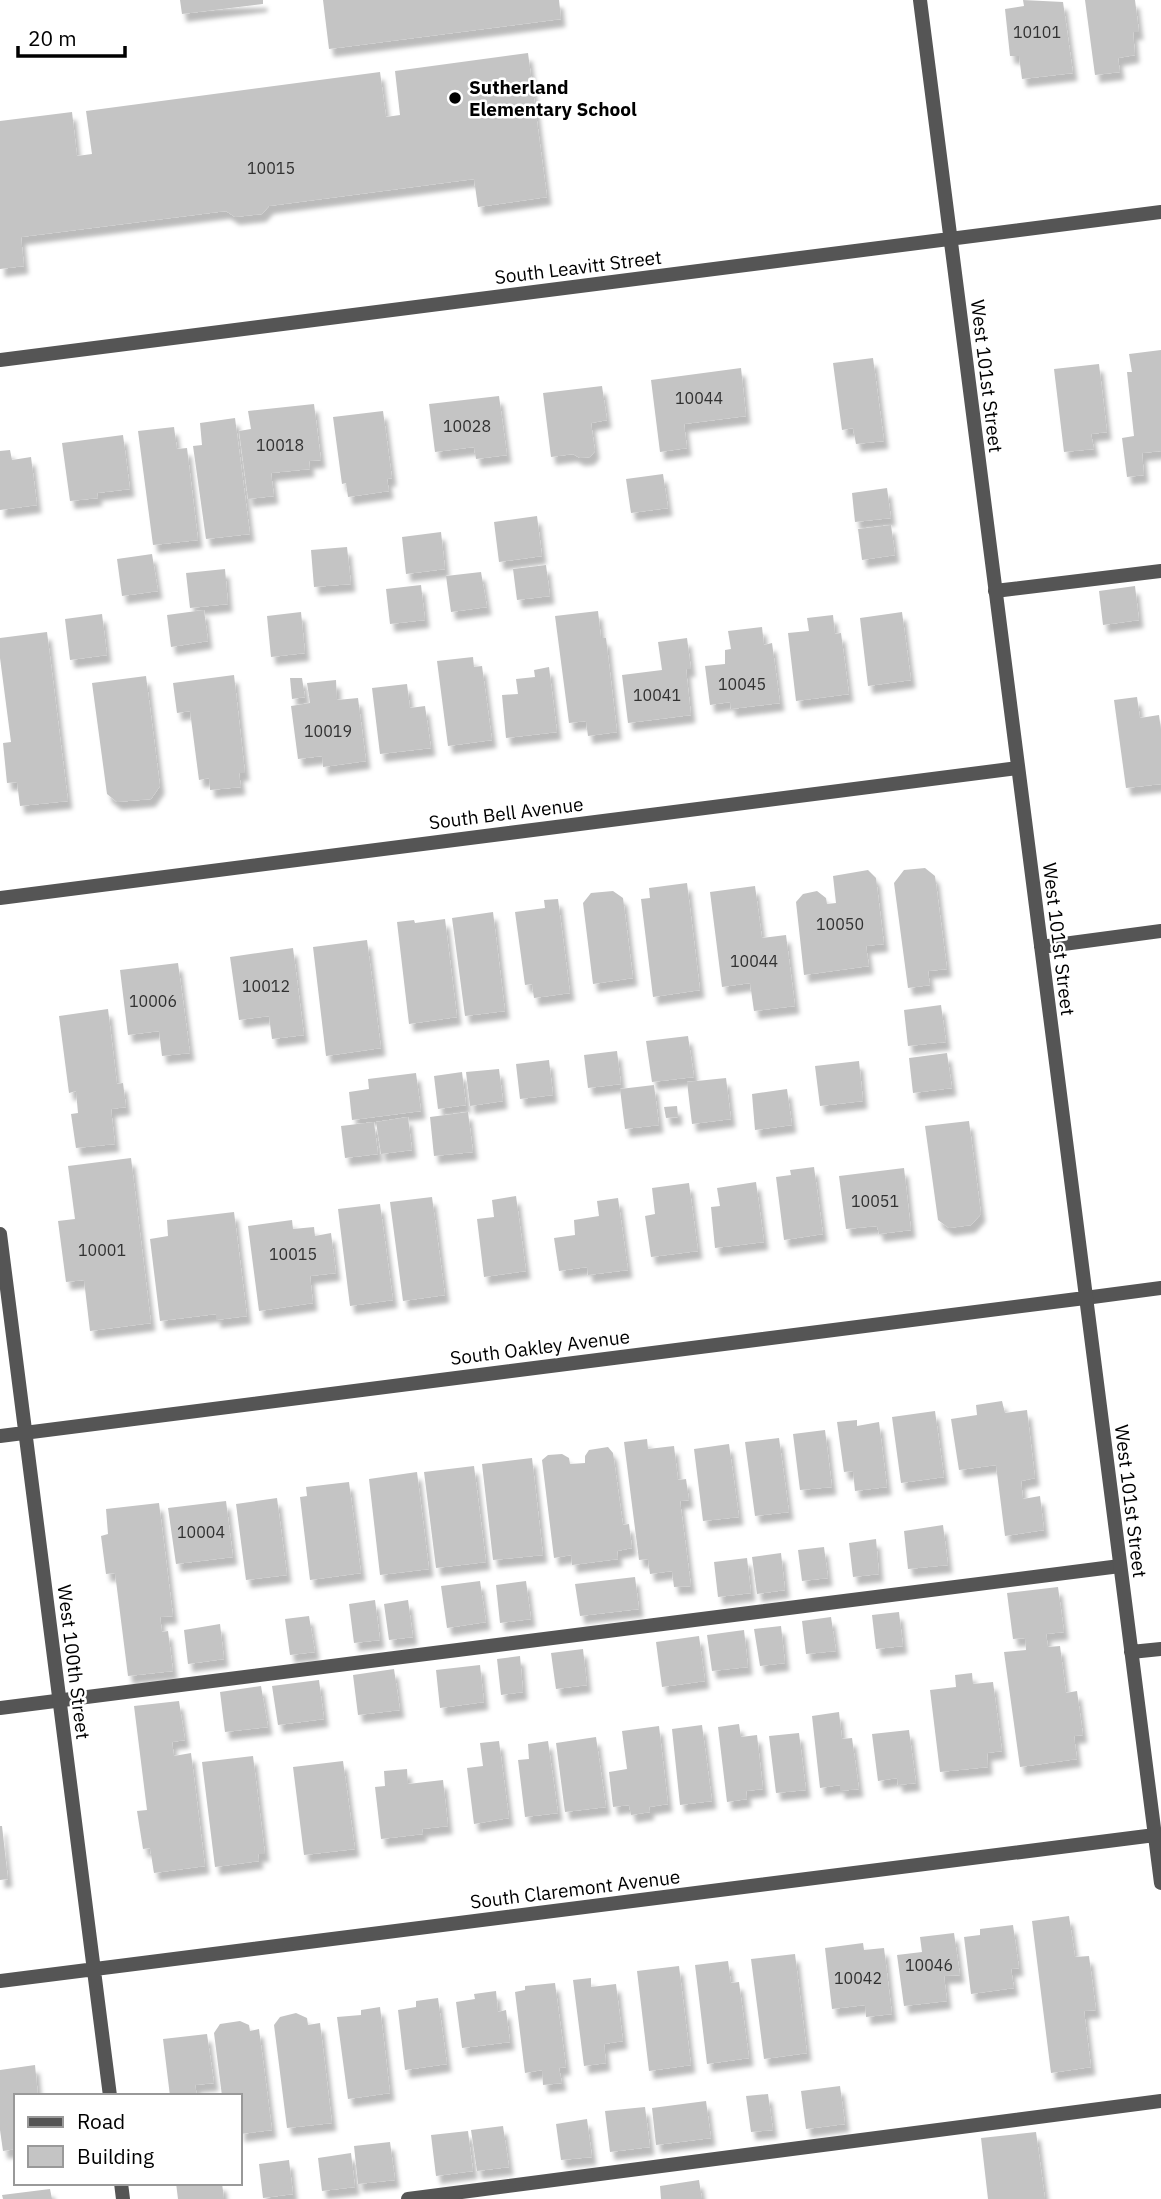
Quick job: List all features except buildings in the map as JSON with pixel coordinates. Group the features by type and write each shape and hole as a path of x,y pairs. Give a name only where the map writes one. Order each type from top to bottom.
{"street":[{"name":"West 101st Street","path":"920,0 1161,1882"},
{"name":"South Leavitt Street","path":"0,360 1161,212"},
{"path":"995,591 1161,571"},
{"name":"South Bell Avenue","path":"0,898 1018,768"},
{"path":"1041,947 1161,931"},
{"name":"West 100th Street","path":"0,1234 110,2094"},
{"name":"South Oakley Avenue","path":"0,1436 1161,1288"},
{"path":"0,1708 1120,1566"},
{"path":"1131,1652 1161,1648"},
{"name":"South Claremont Avenue","path":"0,1981 1155,1835"},
{"path":"408,2199 1161,2101"}],"place":[{"name":"Sutherland Elementary School","path":"455,98"}]}
